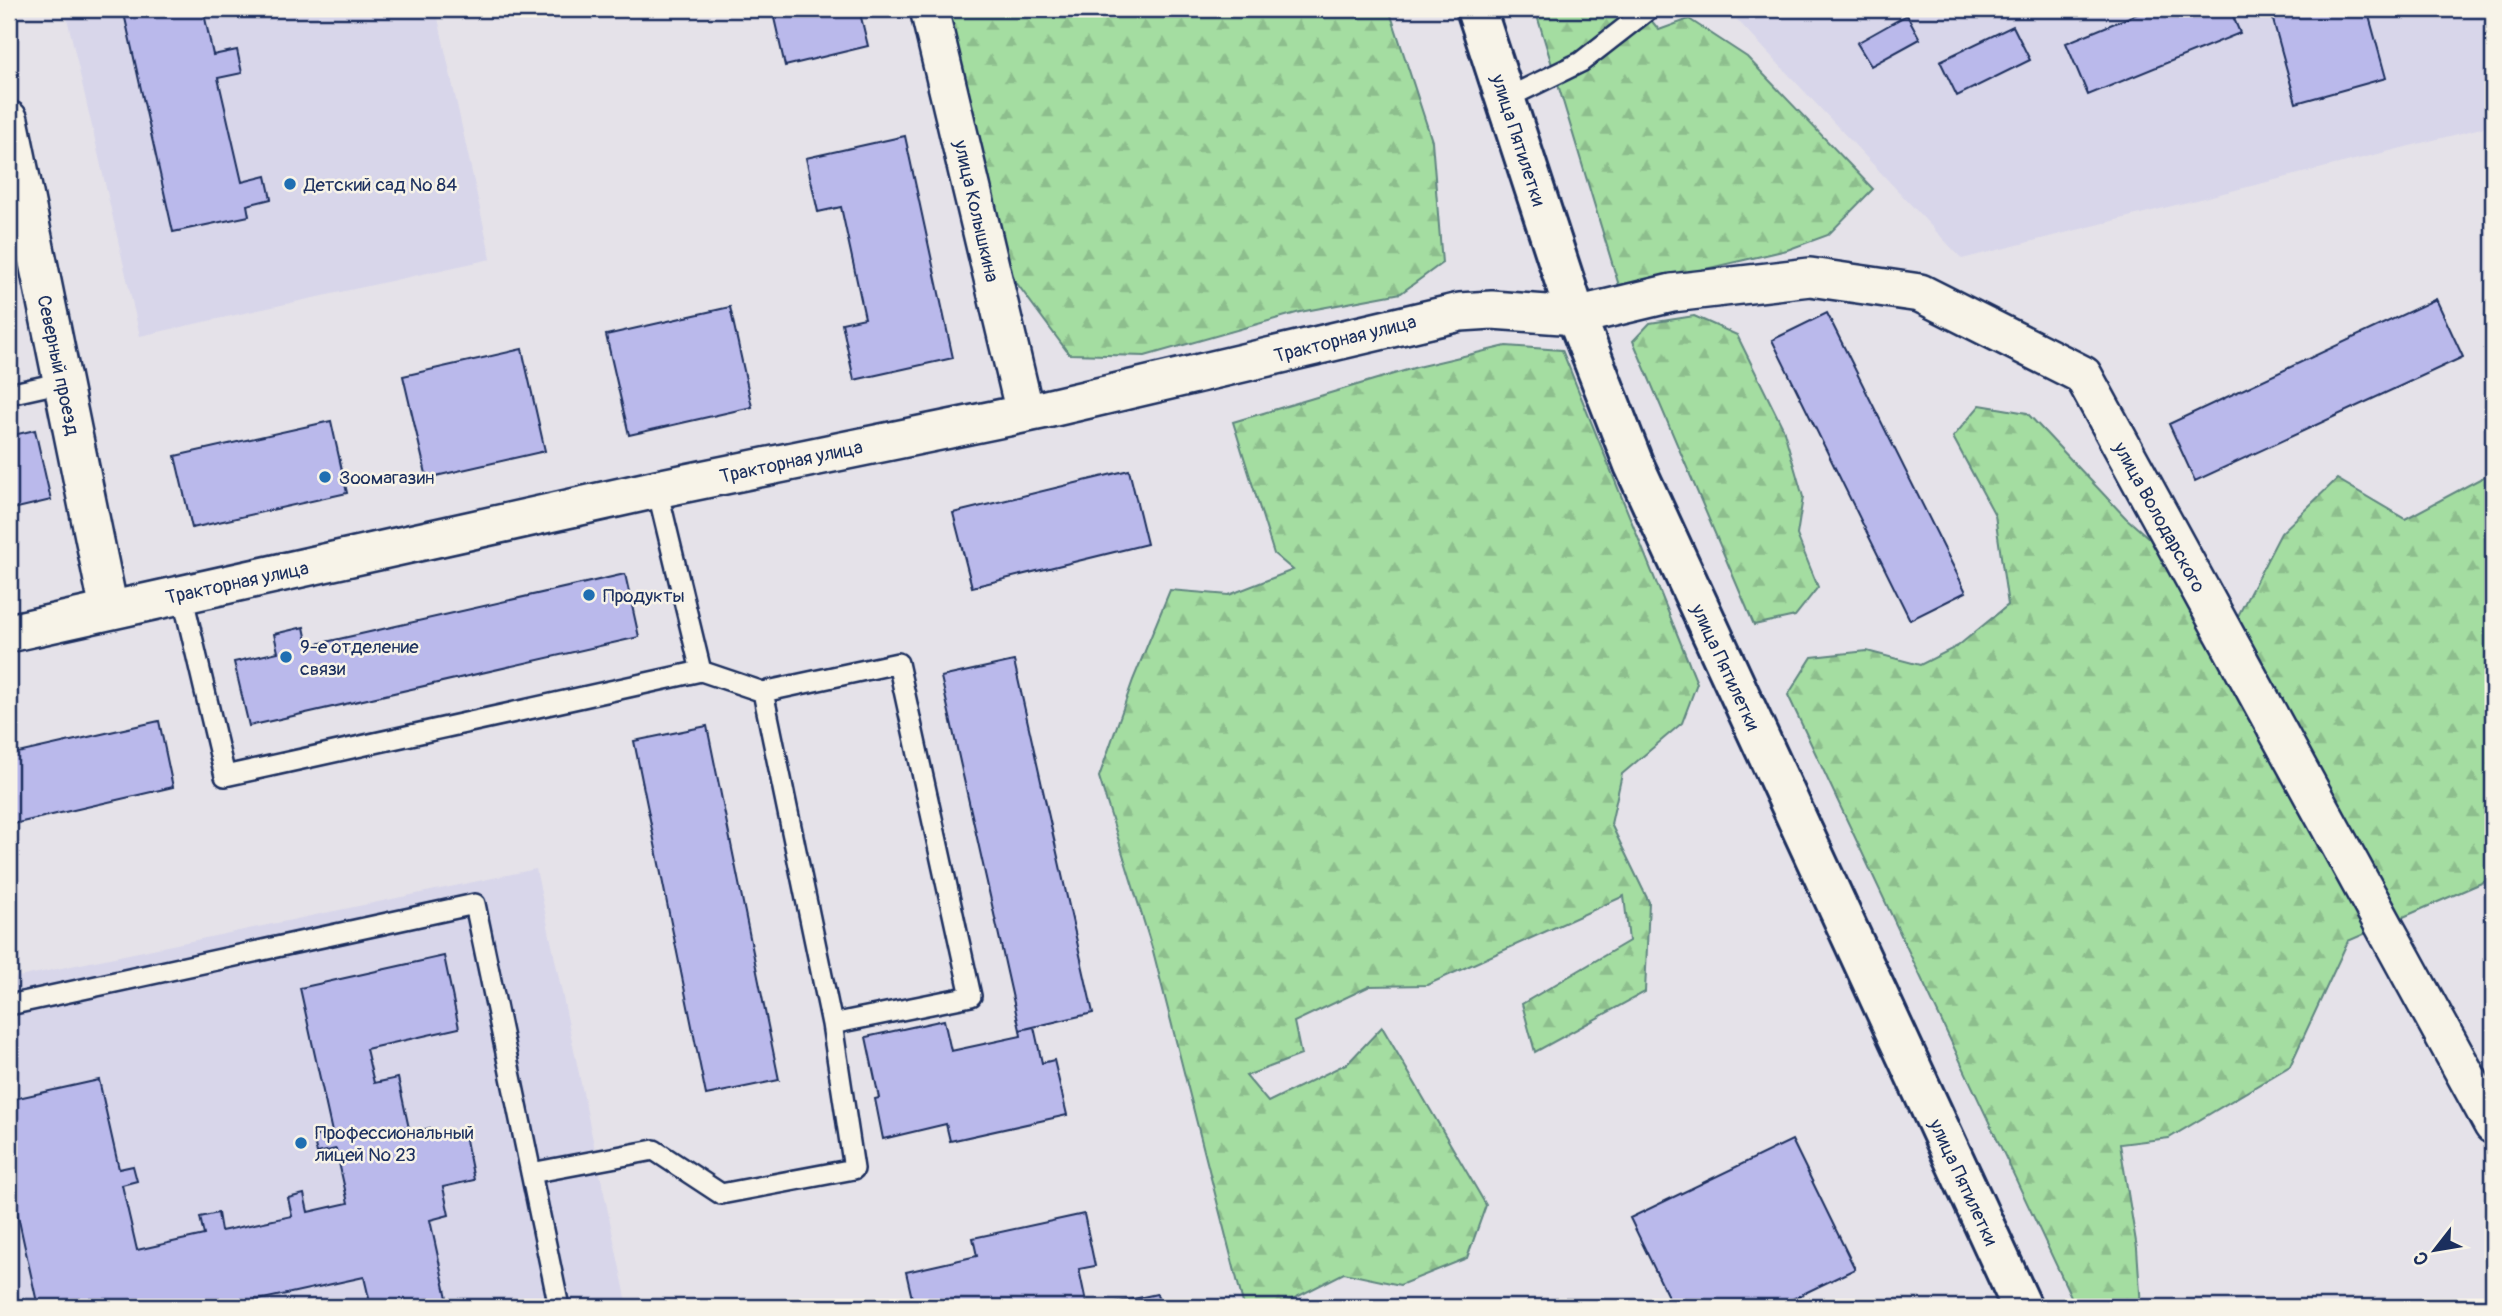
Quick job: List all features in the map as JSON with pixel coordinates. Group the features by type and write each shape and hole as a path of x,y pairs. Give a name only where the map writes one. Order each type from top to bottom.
{"main road":[{"name":"улица Пятилетки","path":"1476,9 1576,316 1634,465 2021,1307"}],"street":[{"name":"улица Колышкина","path":"929,9 1025,414"},
{"name":"Северный проезд","path":"9,120 110,610"},
{"name":"улица Володарского","path":"1576,316 1672,293 1810,277 1920,293 2083,375 2493,1125"},
{"name":"Тракторная улица","path":"9,633 657,489 1025,414 1460,312 1492,310 1576,316"}],"lane":[{"path":"1505,99 1581,62 1649,9"},
{"path":"9,394 63,382"},
{"path":"657,489 701,671"},
{"path":"182,594 225,775 701,671 763,692 898,663 971,996 832,1024"},
{"path":"531,1173 654,1150 721,1194 854,1169 832,1024 763,692"},
{"path":"9,1005 475,904 559,1307"}],"shaded area":[{"name":"Детский сад № 84","path":"65,9 436,9 491,259 140,336"},
{"path":"1727,9 2493,9 2493,125 1962,259"},
{"name":"Профессиональный лицей № 23","path":"536,869 628,1307 9,1307 9,979"}],"green space":[{"path":"945,9 1389,9 1432,141 1442,263 1401,293 1300,312 1145,356 1069,354 1004,266"},
{"path":"1535,9 1642,9 1659,30 1689,19 1747,57 1873,189 1828,235 1787,250 1620,289"},
{"path":"1694,316 1737,335 1783,428 1803,497 1797,535 1818,587 1795,616 1754,625 1633,341 1650,323"},
{"path":"1506,346 1562,350 1697,683 1682,723 1622,774 1611,824 1649,902 1645,992 1535,1052 1522,1004 1629,941 1624,896 1427,985 1370,986 1294,1022 1301,1055 1246,1076 1268,1102 1348,1063 1382,1027 1486,1205 1467,1258 1400,1285 1344,1273 1277,1307 1244,1307 1153,951 1099,777 1133,680 1170,590 1229,595 1293,570 1274,554 1233,422 1417,367"},
{"path":"1980,405 2027,413 2126,518 2238,616 2281,533 2337,479 2405,519 2493,472 2493,878 2348,941 2290,1066 2169,1138 2120,1144 2137,1248 2141,1307 2076,1307 1788,695 1812,657 1867,651 1920,665 1958,646 2008,605 1995,515 1953,437"}],"building":[{"path":"123,9 203,9 213,55 237,50 242,73 218,78 242,182 266,176 271,199 247,205 249,216 173,232"},
{"path":"772,9 859,9 868,46 785,66"},
{"path":"2149,9 2230,9 2240,33 2088,95 2066,43"},
{"path":"2270,9 2367,9 2386,78 2296,103"},
{"path":"1907,15 1920,39 1871,66 1857,43"},
{"path":"2013,26 2030,60 1957,96 1940,61"},
{"path":"905,136 953,358 854,380 842,323 865,318 841,207 818,212 806,158"},
{"path":"2436,299 2463,357 2195,481 2169,424"},
{"path":"730,307 752,407 629,435 606,335"},
{"path":"1827,313 1966,592 1910,620 1772,340"},
{"path":"522,349 545,451 427,478 403,376"},
{"path":"331,421 347,493 192,528 175,456"},
{"path":"35,430 51,500 9,510 9,436"},
{"path":"1129,470 1147,544 972,587 953,513"},
{"path":"625,574 639,637 249,726 234,662 278,652 274,634 304,627 308,646"},
{"path":"1014,661 1093,1013 1020,1030 941,677"},
{"path":"159,721 173,787 9,825 9,755"},
{"path":"707,726 779,1080 706,1095 634,741"},
{"path":"444,956 459,1028 366,1049 374,1083 398,1078 410,1133 430,1128 432,1138 464,1130 474,1180 443,1187 449,1215 430,1220 449,1307 371,1307 364,1277 226,1307 38,1307 9,1175 9,1100 99,1080 119,1169 133,1166 137,1181 122,1185 137,1250 204,1235 200,1217 218,1213 221,1231 292,1216 288,1198 304,1194 308,1212 348,1203 336,1149 317,1153 313,1137 332,1132 300,988"},
{"path":"944,1020 951,1051 1021,1036 1020,1030 1034,1027 1042,1063 1054,1060 1067,1115 950,1141 946,1124 883,1139 875,1099 879,1098 866,1037"},
{"path":"1792,1140 1855,1269 1776,1307 1673,1307 1630,1218"},
{"path":"1084,1214 1095,1266 1079,1269 1087,1307 914,1307 906,1272 977,1256 973,1238"},
{"path":"1157,1294 1160,1307 1096,1307"}],"place":[{"name":"Детский сад № 84","path":"290,184"},
{"name":"Зоомагазин","path":"325,477"},
{"name":"Продукты","path":"589,595"},
{"name":"9-е отделение связи","path":"286,657"},
{"name":"Профессиональный лицей № 23","path":"301,1143"}]}
